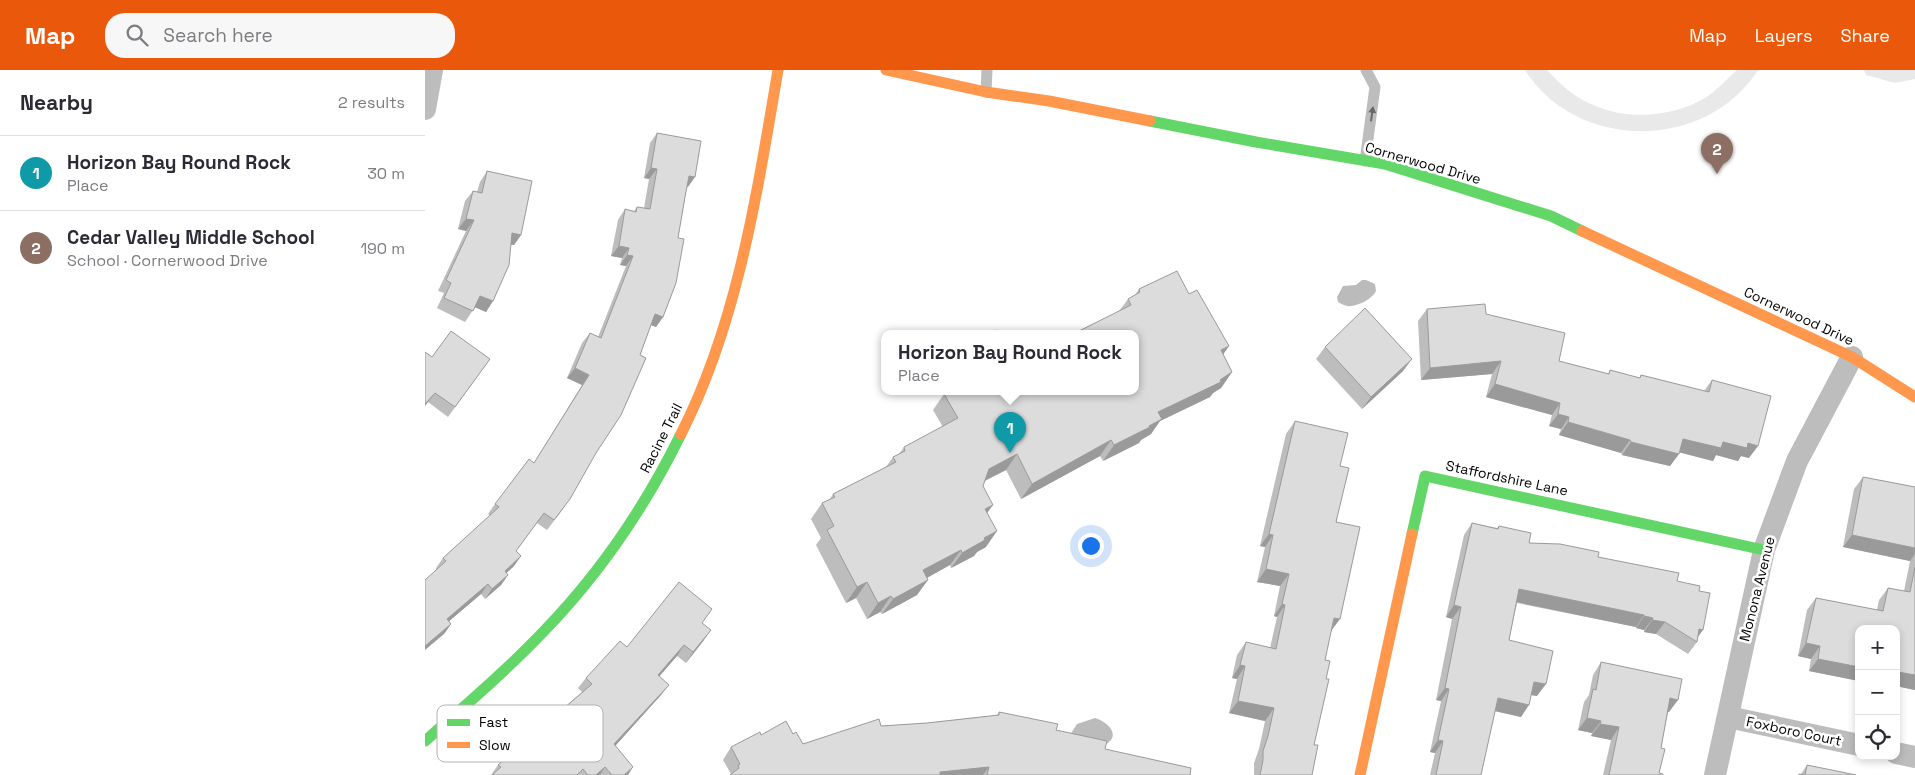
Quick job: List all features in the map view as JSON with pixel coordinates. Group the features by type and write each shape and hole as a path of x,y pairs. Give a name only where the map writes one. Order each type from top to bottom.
{"street":[{"path":"425,109 432,70"},
{"name":"Racine Trail","path":"464,705 538,638 569,603 620,537 656,482 686,425 711,365 730,303 760,177 778,70"},
{"name":"Cornerwood Drive","path":"886,70 986,92 1049,101 1256,142 1385,164 1551,216 1852,357 1915,397"},
{"name":"Monona Avenue","path":"1715,775 1764,550 1797,461 1852,357"},
{"name":"Staffordshire Lane","path":"1360,775 1425,476 1764,550"},
{"name":"Foxboro Court","path":"1728,717 1855,744"},
{"name":"Racine Trail","path":"425,741 437,730"},
{"path":"1900,754 1915,757"}],"lane":[{"path":"986,92 987,70"},
{"path":"1365,161 1375,87 1366,70"}],"shaded area":[{"path":"1525,70 1547,70 1580,99 1607,110 1636,115 1681,109 1708,96 1737,70 1758,70 1735,97 1707,116 1675,127 1641,131 1607,127 1576,116 1548,97"},
{"path":"1864,70 1915,70 1915,79 1895,83 1866,75"},
{"path":"1362,280 1375,284 1376,291 1372,297 1362,303 1351,306 1338,302 1337,297 1343,286 1356,285"},
{"path":"1095,718 1109,726 1113,734 1109,742 1104,745 1068,738 1077,724"}],"building":[{"path":"657,133 701,141 695,177 689,176 685,197 678,238 684,239 676,283 663,317 655,314 640,355 646,358 621,415 596,453 570,499 554,520 544,513 516,551 521,556 505,571 508,575 492,589 488,584 447,619 451,624 425,646 425,580 446,561 443,558 499,507 495,504 529,459 534,463 589,375 575,368 590,333 601,338 633,256 627,255 629,248 619,246 625,209 636,212 637,207 650,209 657,169 651,168"},
{"path":"487,171 532,181 521,235 512,233 509,265 493,301 480,296 473,311 444,298 451,283 446,280 474,220 466,219 473,191 482,193"},
{"path":"1177,271 1189,294 1197,290 1229,346 1221,350 1232,372 1220,380 1221,382 1158,412 1162,419 1150,427 1114,445 1111,440 1032,484 1017,454 989,469 983,486 993,505 985,509 997,531 962,553 961,550 923,570 928,580 893,599 891,596 878,603 867,582 857,587 827,530 834,526 822,503 835,497 833,494 896,462 893,457 905,451 904,447 958,418 945,395 1139,395 1139,330 1081,330 1131,305 1128,299 1140,292 1139,289"},
{"path":"1485,304 1486,314 1565,333 1559,361 1609,374 1610,370 1640,378 1641,375 1709,392 1712,380 1771,396 1758,446 1748,443 1747,448 1723,442 1721,448 1683,439 1679,454 1631,442 1630,440 1568,422 1569,417 1558,414 1560,403 1495,384 1501,361 1430,368 1427,309"},
{"path":"1365,308 1412,359 1371,397 1325,347"},
{"path":"451,331 490,359 455,407 435,393 425,404 425,352 432,357"},
{"path":"1295,421 1348,433 1340,466 1349,468 1336,522 1360,527 1340,619 1334,618 1325,660 1330,661 1326,679 1329,679 1314,745 1318,745 1312,775 1260,775 1263,751 1274,708 1238,701 1245,666 1240,665 1246,642 1276,649 1285,605 1282,604 1289,574 1266,569 1273,535 1269,534"},
{"path":"1863,477 1915,487 1915,548 1852,535"},
{"path":"1472,523 1498,529 1499,526 1531,533 1529,543 1560,544 1599,552 1598,557 1679,573 1677,581 1700,586 1699,591 1710,593 1703,630 1699,629 1697,642 1665,622 1652,620 1653,618 1644,615 1519,589 1509,640 1553,651 1546,684 1534,682 1529,705 1498,698 1481,775 1436,775 1443,741 1438,740 1449,689 1445,688 1461,607 1454,605"},
{"path":"1915,567 1915,675 1900,672 1900,625 1855,625 1855,666 1818,659 1820,646 1806,643 1816,598 1883,611 1888,588 1910,592"},
{"path":"679,582 712,609 702,623 711,630 693,652 684,645 658,675 669,685 614,744 633,767 624,775 612,775 605,767 596,775 588,775 583,769 577,775 492,775 501,767 498,765 501,762 603,762 603,705 568,705 592,684 586,678 620,641 627,647"},
{"path":"1601,662 1682,679 1678,700 1670,698 1661,748 1665,749 1659,773 1663,775 1609,775 1619,727 1600,724 1601,721 1587,718 1593,689 1596,690"},
{"path":"999,712 1058,724 1056,730 1107,741 1105,749 1191,768 1190,775 987,775 989,767 940,772 940,775 730,775 739,768 738,765 740,764 731,747 760,732 761,735 786,721 793,734 796,732 803,744 879,719 881,726 999,715"},
{"path":"1807,765 1856,775 1805,775"}],"traffic: fast":[{"path":"1150,121 1256,142 1385,164 1551,216 1582,231"},
{"path":"466,705 545,630 585,585 621,537 653,487 681,434"},
{"path":"1412,534 1425,476 1764,550"},
{"path":"425,741 437,730"}],"traffic: slow":[{"path":"681,434 701,391 731,302 753,210 778,70"},
{"path":"886,70 986,92 1049,101 1150,121"},
{"path":"1582,231 1852,357 1915,397"},
{"path":"1360,775 1412,534"}],"place":[{"name":"Cedar Valley Middle School","path":"1717,174"},
{"name":"Horizon Bay Round Rock","path":"1010,453"}]}
